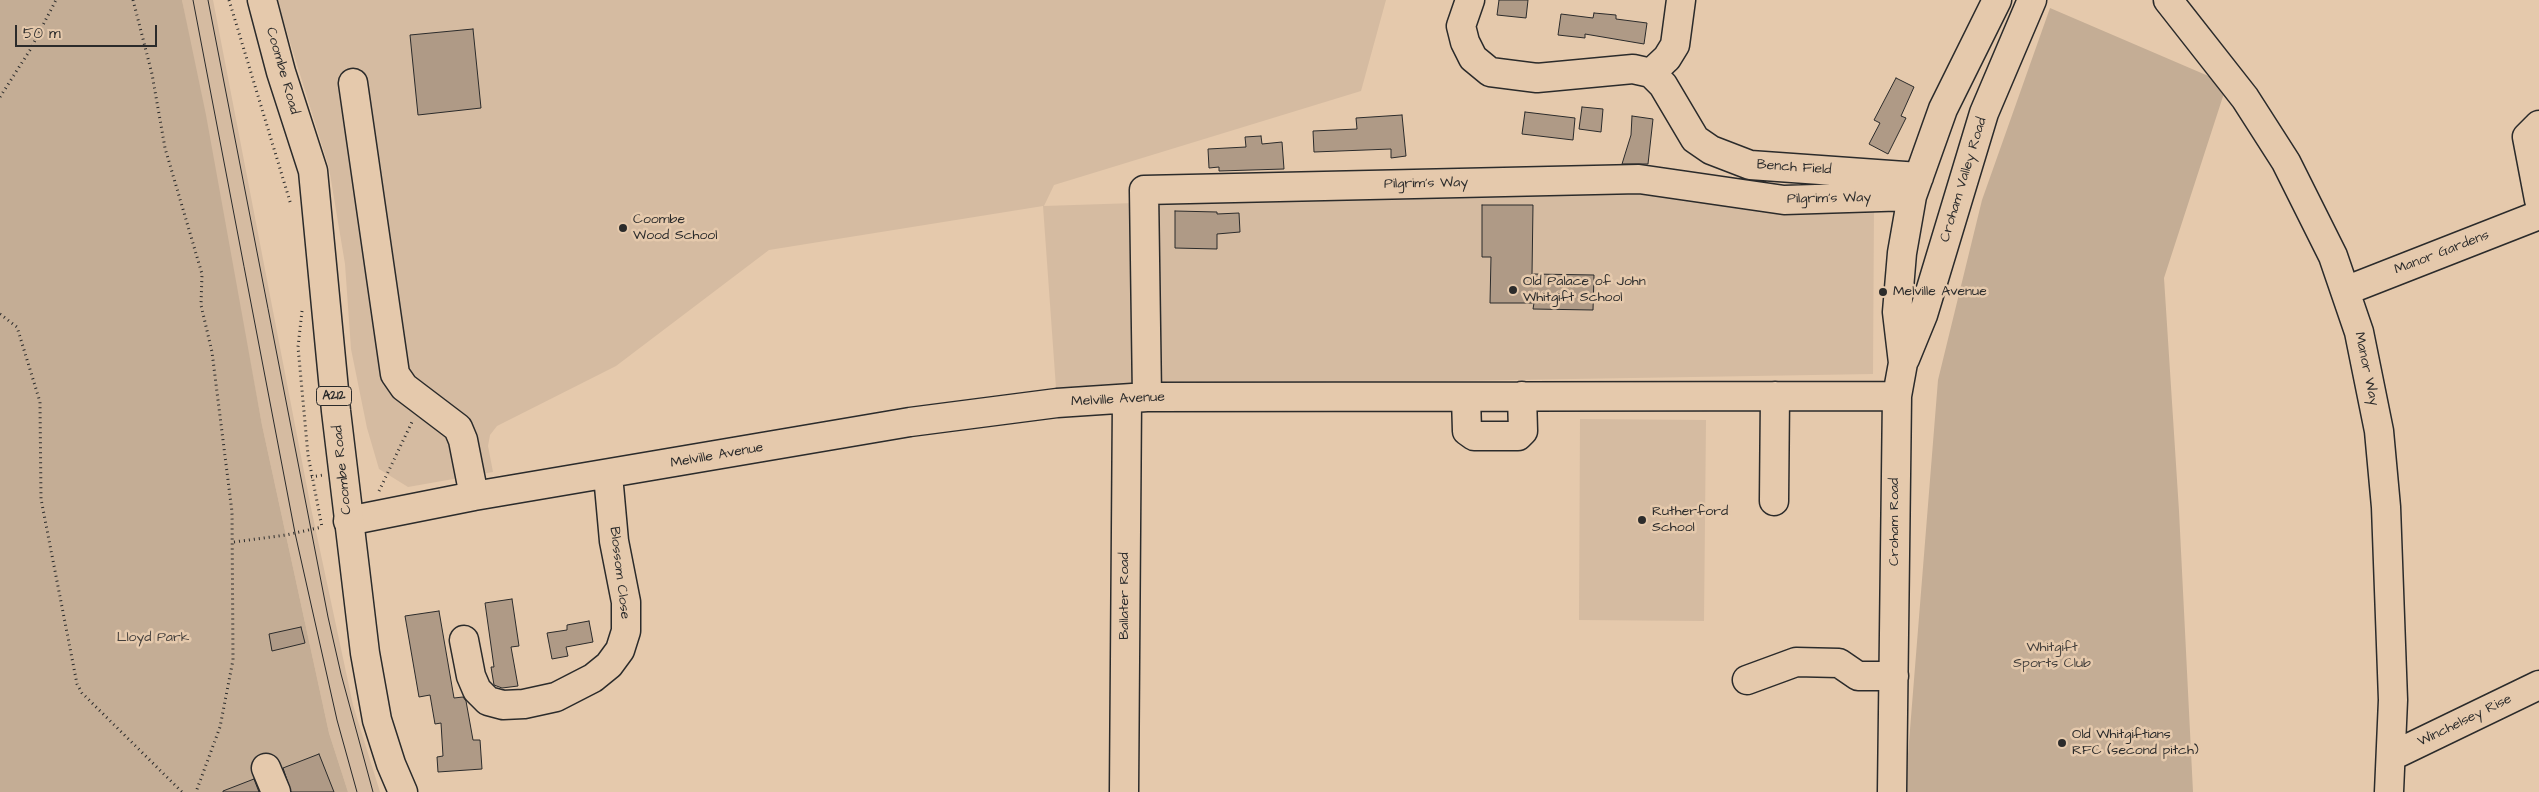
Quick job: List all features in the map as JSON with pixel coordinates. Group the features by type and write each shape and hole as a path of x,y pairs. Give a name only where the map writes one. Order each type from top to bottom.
{"street":[{"name":"Coombe Road","path":"262,0 281,72 313,171 348,521 372,697 384,743 403,792"},
{"path":"1470,0 1461,26 1465,42 1473,58 1490,72 1537,78 1633,69 1651,73 1667,58 1675,46 1682,0"},
{"path":"1915,187 1943,110 1997,0"},
{"name":"Croham Valley Road","path":"1904,363 1923,315 1984,113 2032,0"},
{"name":"Manor Way","path":"2168,0 2191,32 2222,67 2274,141 2318,224 2345,290 2366,367 2382,466 2393,700 2389,792"},
{"name":"Bench Field","path":"1651,73 1663,84 1695,139 1711,150 1750,165 1915,187"},
{"path":"353,83 395,374 404,387 458,428 463,440 474,496"},
{"path":"2539,125 2527,137 2539,200"},
{"name":"Pilgrim's Way","path":"1137,398 1144,190 1640,179 1784,200 1915,187"},
{"name":"Croham Road","path":"1892,792 1897,396 1904,363 1898,312 1902,253 1915,187"},
{"name":"Manor Gardens","path":"2345,290 2539,215"},
{"path":"1466,396 1467,431 1474,436 1518,436 1523,431 1522,396"},
{"path":"1774,501 1775,396"},
{"name":"Melville Avenue","path":"348,521 474,496 608,475 910,422 1057,403 1137,398 1897,396"},
{"name":"Ballater Road","path":"1124,792 1137,398"},
{"name":"Blossom Close","path":"464,640 471,676 477,690 488,701 504,705 559,705 608,665 620,650 626,631 626,602 614,541 608,475"},
{"path":"1747,680 1796,662 1839,663 1858,676 1894,676"},
{"name":"Winchelsey Rise","path":"2392,756 2539,685"}],"path":[{"path":"0,97 30,50 56,0"},
{"path":"133,0 152,74 165,148 202,274 201,305 212,352 234,542 232,668 220,727 196,792"},
{"path":"229,0 293,213"},
{"path":"302,305 298,347 308,455 322,527"},
{"path":"0,314 18,327 40,402 41,499 77,684 82,694 182,792"},
{"path":"378,494 422,401"},
{"path":"234,542 286,535 348,521"}],"shaded area":[{"path":"182,0 213,0 311,508 353,705 380,792 348,792 329,733 262,425"},
{"name":"Coombe Wood School","path":"277,0 1386,0 1361,91 1054,185 1044,206 1135,203 1137,387 1056,388 1043,206 769,250 616,366 497,426 490,435 488,446 493,472 408,487 379,469 367,428 351,349 345,264 329,168"},
{"name":"Old Palace of John Whitgift School","path":"1640,183 1874,206 1873,374 1153,386 1152,202"},
{"name":"Rutherford School","path":"1580,419 1706,420 1704,621 1579,620"}],"green space":[{"name":"Lloyd Park","path":"0,0 182,0 206,115 262,425 329,733 348,792 0,792"},
{"name":"Whitgift Sports Club","path":"2050,8 2227,84 2164,278 2179,511 2193,792 1905,792 1938,380 1982,200"}],"building":[{"path":"1499,0 1528,0 1526,18 1497,15"},
{"path":"1594,13 1616,15 1616,19 1647,23 1644,44 1585,34 1585,38 1558,35 1561,14 1593,18"},
{"path":"473,29 481,108 418,115 410,35"},
{"path":"1896,78 1914,87 1901,116 1906,118 1888,154 1869,144 1880,123 1874,120"},
{"path":"1582,107 1603,109 1601,132 1579,129"},
{"path":"1525,112 1575,118 1573,140 1522,134"},
{"path":"1402,115 1406,156 1391,158 1391,149 1314,152 1313,131 1357,129 1356,118"},
{"path":"1632,116 1653,119 1648,164 1622,164 1631,135"},
{"path":"1261,136 1262,144 1282,142 1284,169 1219,171 1219,167 1209,168 1208,149 1246,147 1245,137"},
{"path":"1482,205 1533,205 1532,274 1594,275 1593,310 1533,309 1534,303 1490,303 1491,257 1482,257"},
{"path":"1175,211 1217,212 1217,214 1239,213 1240,232 1217,234 1217,249 1175,248"},
{"path":"512,599 519,646 511,647 518,686 502,688 494,685 491,667 494,667 485,603"},
{"path":"439,611 454,698 463,697 466,701 473,740 480,740 482,769 438,772 437,757 443,756 441,723 435,724 430,695 419,697 405,616"},
{"path":"589,621 593,642 566,647 568,656 552,659 547,633 567,630 567,625"},
{"path":"301,627 305,643 272,651 269,634"},
{"path":"319,754 334,792 291,792 283,768"},
{"path":"254,779 259,792 223,792 223,791"}],"tram line":[{"path":"193,0 295,533 337,720 357,792"},
{"path":"208,0 328,617 341,674 373,792"}],"place":[{"name":"Coombe Wood School","path":"623,228"},
{"name":"Old Palace of John Whitgift School","path":"1513,290"},
{"name":"Melville Avenue","path":"1883,292"},
{"name":"Rutherford School","path":"1642,520"},
{"name":"Old Whitgiftians RFC (second pitch)","path":"2062,743"}]}
